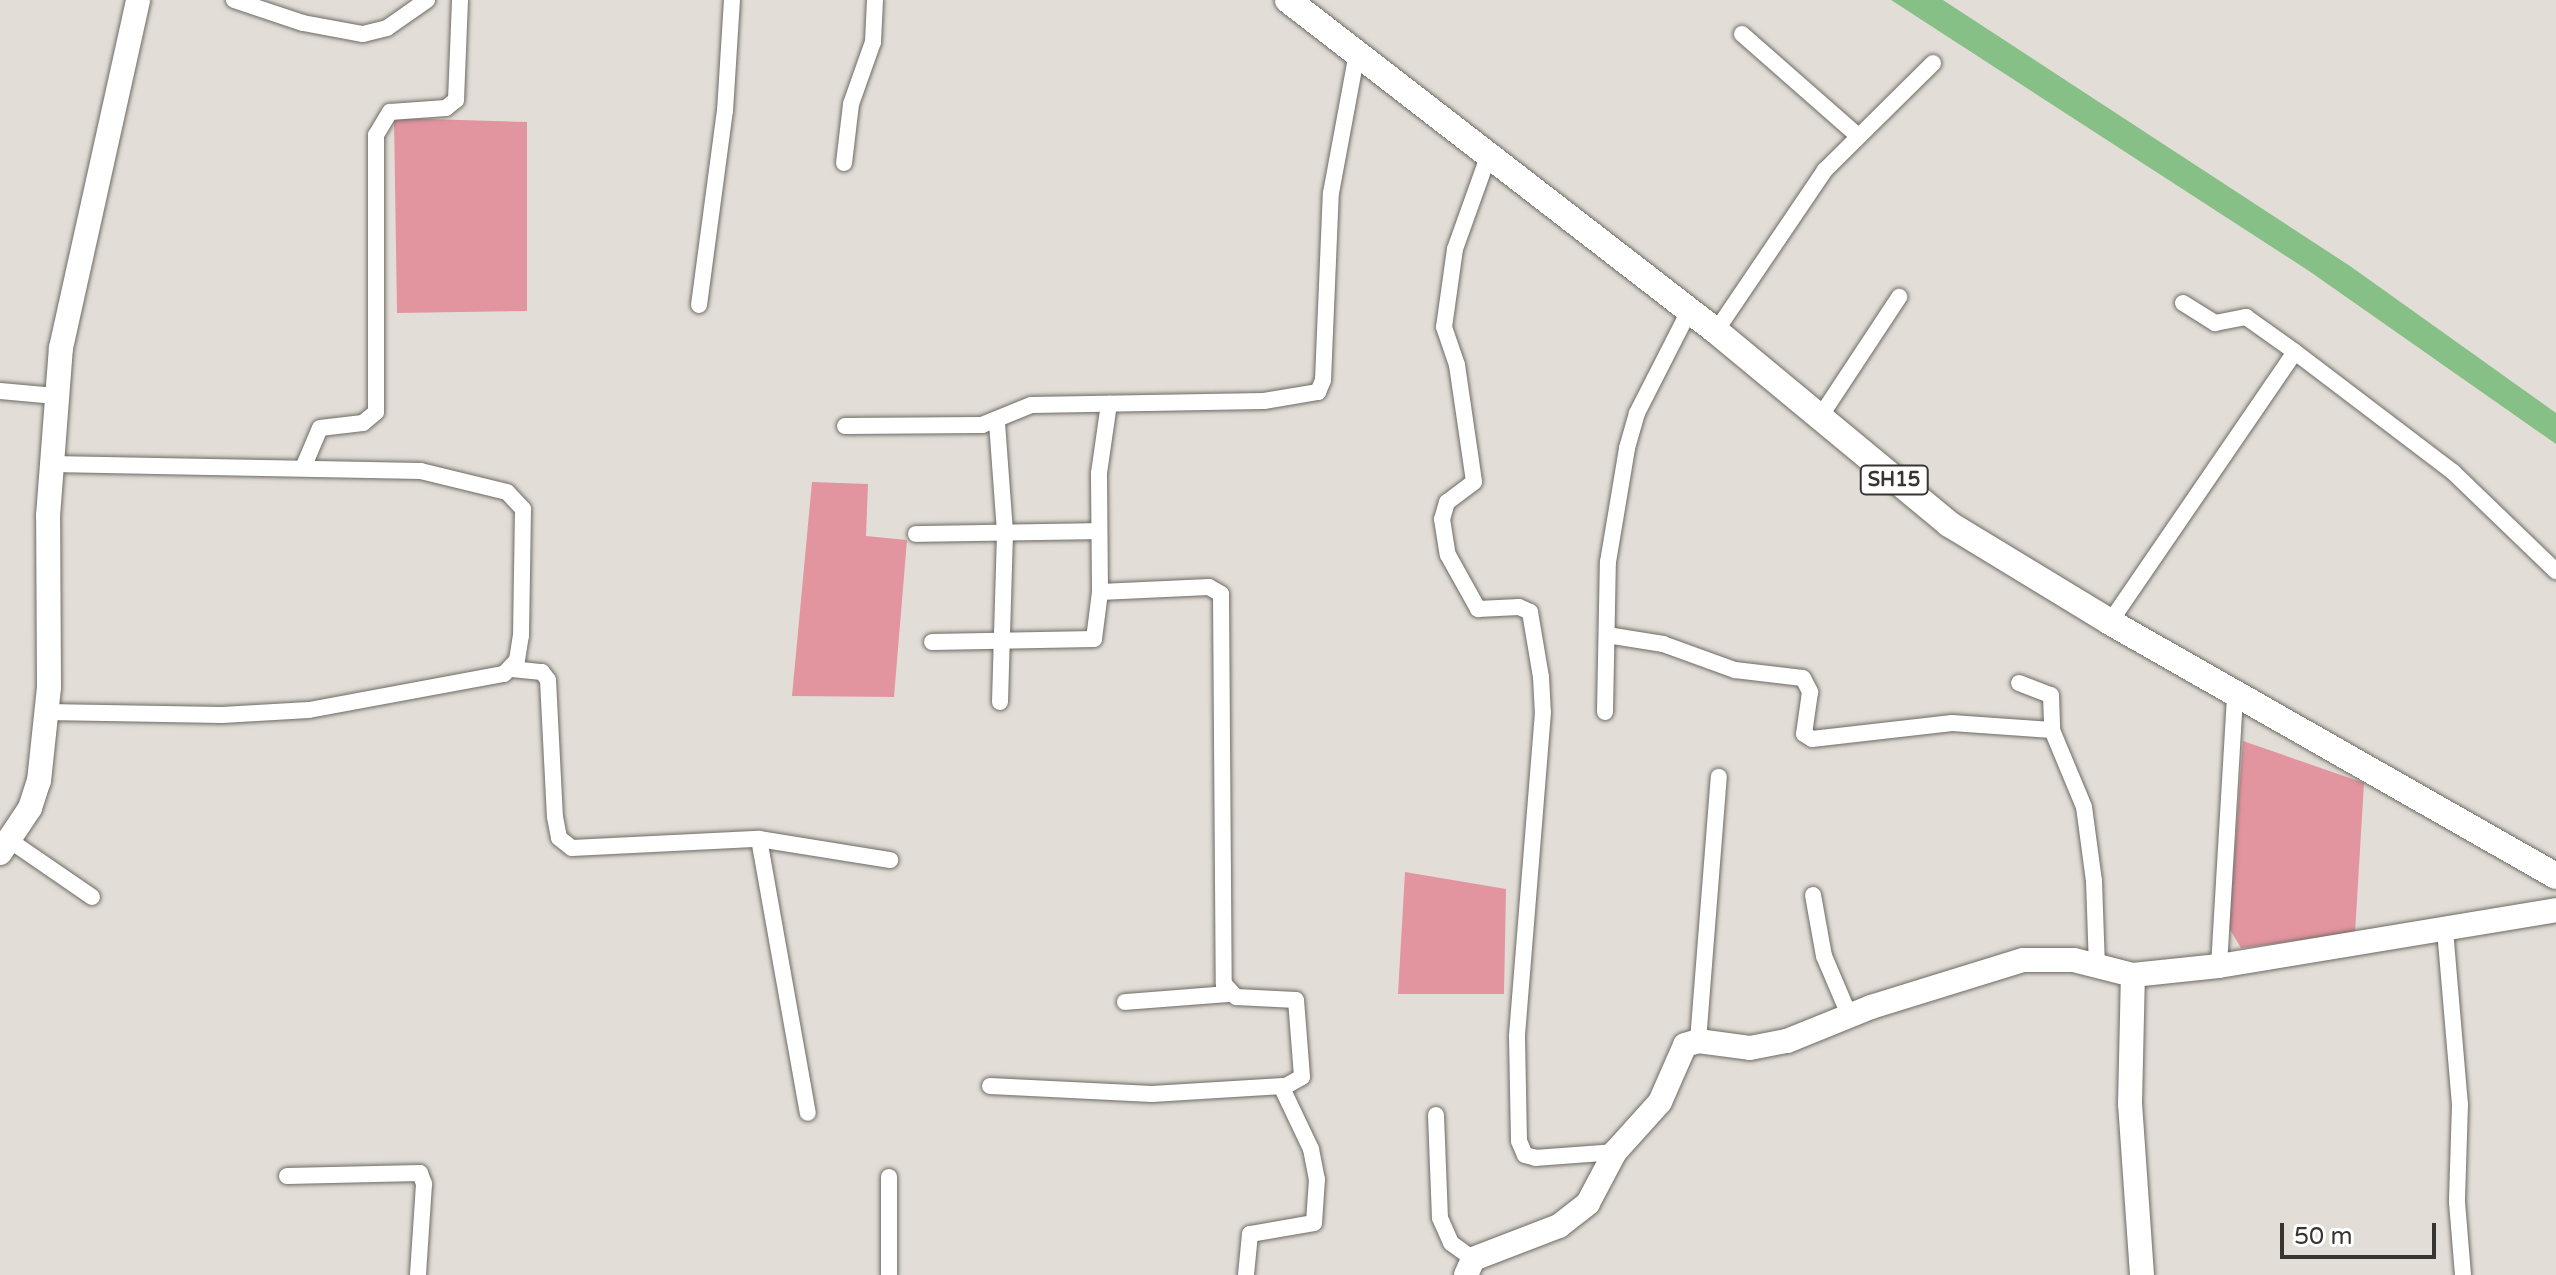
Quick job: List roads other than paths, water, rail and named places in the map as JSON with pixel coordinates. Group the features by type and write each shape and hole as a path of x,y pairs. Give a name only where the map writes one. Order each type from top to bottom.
{"main road":[{"name":"SH15","path":"1288,0 1716,331 1949,524 2110,622 2556,876"}],"street":[{"path":"92,897 6,847 39,781 46,712 51,464 56,396 76,274 138,0"},
{"path":"234,0 303,23 363,34 387,28 427,0"},
{"path":"303,468 320,428 363,423 376,412 376,135 390,112 446,108 456,100 460,0"},
{"path":"699,305 725,111 732,0"},
{"path":"844,163 851,104 873,42 875,0"},
{"path":"1742,34 1857,135"},
{"path":"845,426 997,423 1031,405 1264,401 1318,392 1323,380 1331,193 1357,53"},
{"path":"1716,331 1789,217 1857,135 1933,63"},
{"path":"1489,154 1455,249 1444,327 1457,365 1474,482 1447,502 1442,519 1448,555 1478,609 1519,607 1530,612 1541,677 1543,712 1517,1037 1519,1141 1525,1155 1536,1158 1615,1152"},
{"path":"1820,417 1899,297"},
{"path":"2183,303 2215,323 2246,317 2295,352 2453,472 2556,571"},
{"path":"1605,712 1608,562 1627,448 1643,400 1689,311"},
{"path":"2110,622 2295,352"},
{"path":"0,391 56,396"},
{"path":"932,642 1089,642 1098,628 1097,531 1109,404"},
{"path":"997,423 1005,533 1000,702"},
{"path":"51,464 436,473 517,498 523,509 521,636 512,669"},
{"path":"916,534 1097,531"},
{"path":"1100,592 1209,587 1221,594 1219,842 1223,974 1230,994"},
{"path":"1607,635 1663,644 1735,670 1803,678 1810,692 1804,734 1812,739 1952,723 2052,730"},
{"path":"46,712 271,714 488,679 512,669 542,672 548,680 555,817 564,844 595,850 759,839 890,860"},
{"path":"2019,683 2051,695 2052,730 2086,816 2097,965"},
{"path":"2219,966 2235,694"},
{"path":"1698,1041 1719,777"},
{"path":"759,839 808,1113"},
{"path":"1813,895 1824,956 1849,1015"},
{"path":"1436,1115 1440,1218 1451,1243 1469,1267 1578,1214 1615,1152 1647,1122 1685,1045 1698,1041 1767,1046 1849,1015 2023,960 2046,957 2097,965 2133,975 2219,966 2556,910"},
{"path":"2445,930 2460,1104 2457,1202 2463,1275"},
{"path":"2133,975 2130,1104 2142,1275"},
{"path":"990,1086 1152,1094 1283,1086 1302,1077 1296,1000 1230,994 1125,1002"},
{"path":"1246,1275 1250,1234 1304,1227 1314,1223 1318,1213 1316,1165 1283,1086"},
{"path":"287,1176 420,1173 424,1184 418,1275"},
{"path":"889,1177 889,1275"}]}
